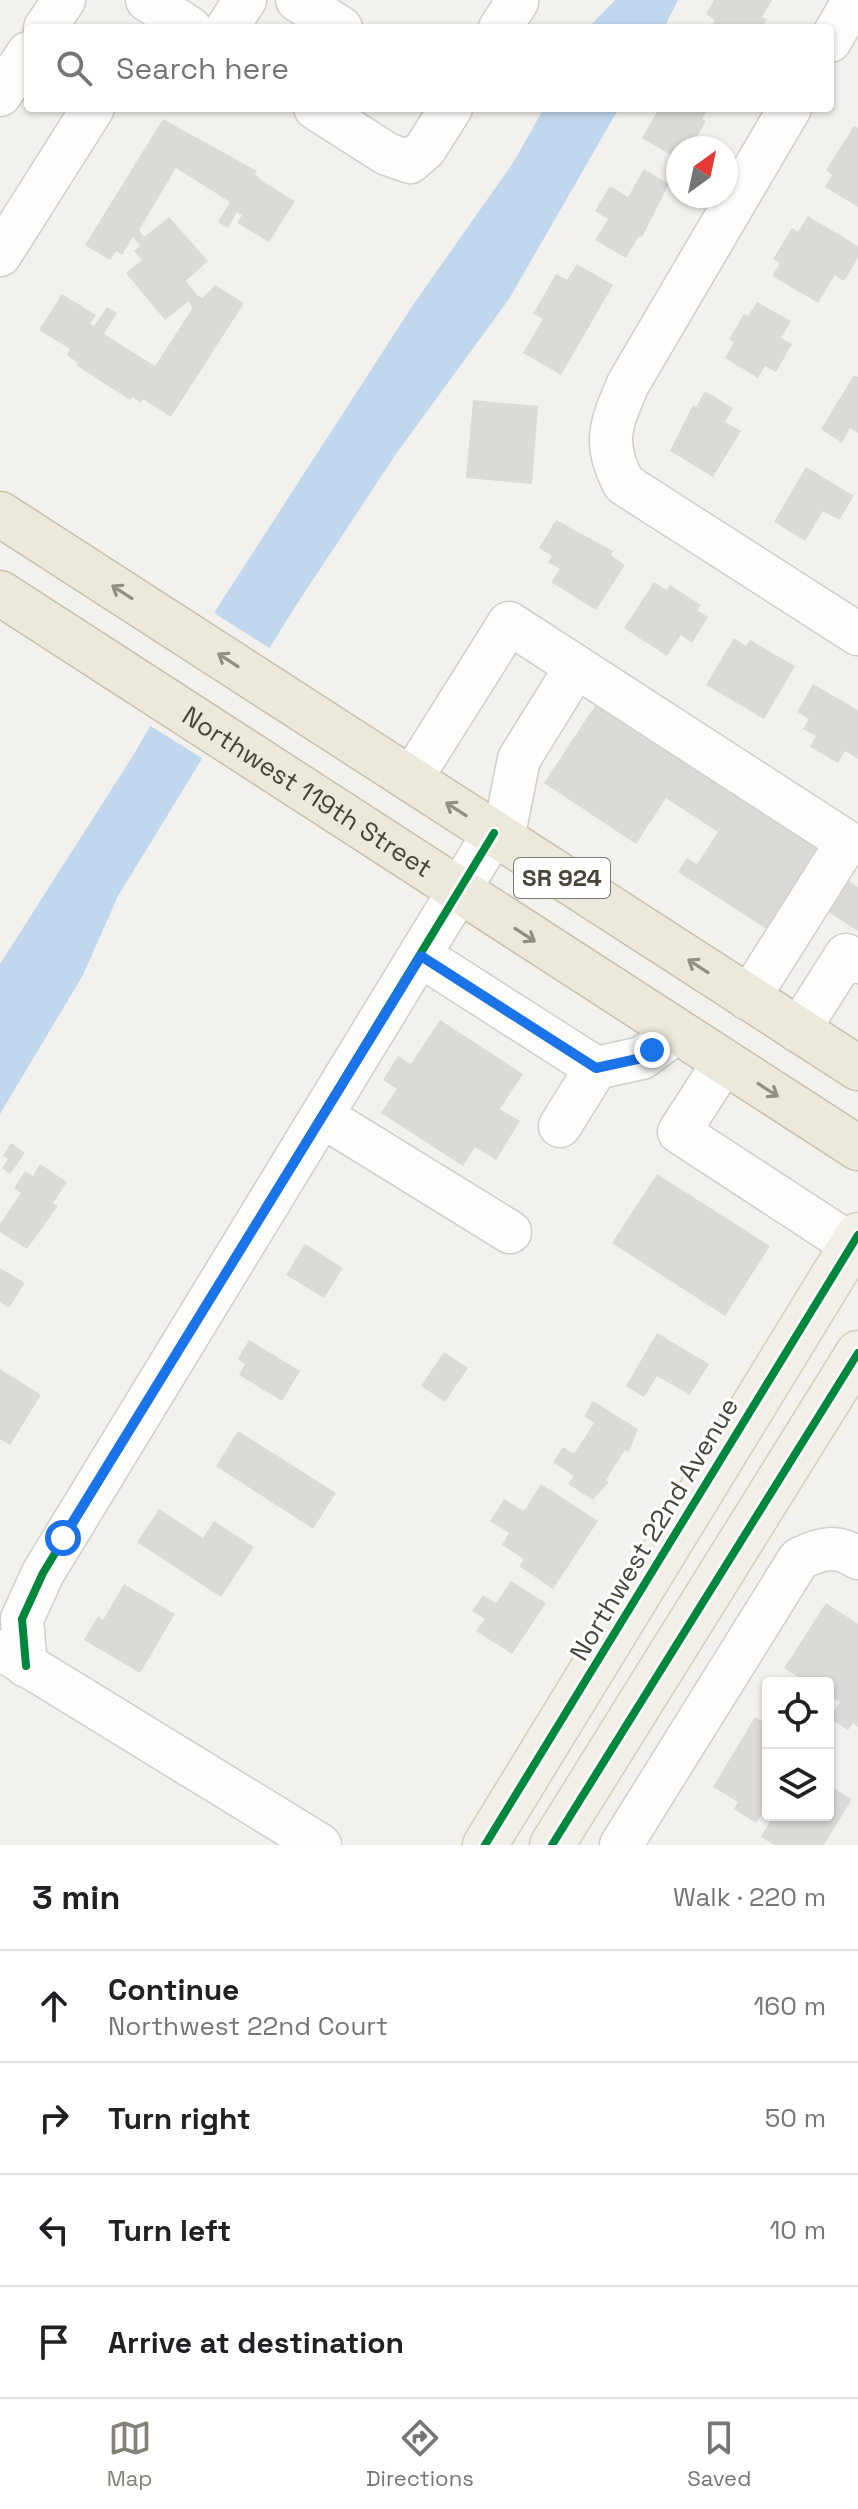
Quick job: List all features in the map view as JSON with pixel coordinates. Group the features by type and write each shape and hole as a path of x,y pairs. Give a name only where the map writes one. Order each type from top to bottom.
{"highway":[{"name":"SR 924","path":"0,514 858,1068"},
{"name":"Northwest 119th Street","path":"0,593 858,1148"}],"main road":[{"name":"Northwest 22nd Avenue","path":"485,1845 855,1240"},
{"path":"552,1845 858,1353"}],"street":[{"path":"48,24 64,0"},
{"path":"230,24 245,0"},
{"path":"297,0 335,24"},
{"path":"834,34 854,0"},
{"path":"0,95 24,59"},
{"path":"1,250 90,112"},
{"path":"321,112 387,154 410,162 425,149 448,112"},
{"path":"788,112 628,384 611,425 610,459 624,484 856,627"},
{"path":"411,779 509,623 847,842 748,999"},
{"path":"320,1845 13,1657 22,1619 37,1582 460,893 499,836 519,759 576,667"},
{"path":"798,1031 846,955 858,962"},
{"path":"421,956 596,1068 642,1058 677,1032"},
{"path":"724,1062 679,1132 855,1240"},
{"path":"563,1128 596,1068"},
{"path":"322,1116 510,1232"},
{"path":"621,1845 799,1559 821,1548 844,1549 858,1558"}],"water":[{"path":"615,0 678,0 666,24 592,24"},
{"path":"542,112 617,112 509,299 396,454 293,610 118,896 83,975 0,1114 0,964 134,754 219,605 415,302 513,163"}],"pier":[{"path":"211,611 274,651 208,762 146,723"}],"building":[{"path":"714,0 772,0 762,17 767,19 764,24 712,24 715,20 706,14"},
{"path":"657,112 706,112 702,119 706,121 697,136 666,136 666,152 642,138"},
{"path":"163,119 257,171 255,174 265,183 295,201 269,242 237,223 242,215 237,212 228,228 218,222 230,202 176,168 139,230 144,237 169,217 208,261 186,281 198,296 203,298 215,285 244,303 171,417 143,399 141,403 132,397 130,400 76,365 78,363 67,355 70,349 39,330 62,294 96,315 90,324 94,326 107,307 117,313 104,334 155,366 192,309 189,301 165,320 126,273 142,260 134,251 140,246 133,237 122,255 116,251 110,260 85,245"},
{"path":"854,126 858,128 858,207 825,187 832,175 826,170"},
{"path":"644,169 666,182 666,190 642,237 639,236 626,258 595,240 608,219 595,211 610,186 628,197"},
{"path":"808,216 858,246 858,258 844,281 835,275 818,303 772,276 780,263 773,259 792,228 798,232"},
{"path":"577,264 613,285 561,375 523,353 543,319 533,314 556,274 567,280"},
{"path":"757,302 791,321 781,338 792,344 776,372 765,366 758,378 725,358 734,342 729,339 744,314 748,316"},
{"path":"854,375 858,377 858,433 850,428 842,443 821,429"},
{"path":"705,391 733,408 725,422 741,431 713,477 670,451 693,405 696,407"},
{"path":"473,400 538,406 532,484 466,478"},
{"path":"806,467 854,496 839,520 823,511 805,541 774,522"},
{"path":"556,520 613,551 611,555 625,565 596,610 551,582 560,569 548,562 552,556 539,548"},
{"path":"654,582 667,590 670,585 701,605 697,610 708,617 692,643 681,635 667,656 624,628"},
{"path":"734,638 746,646 750,640 795,666 764,719 706,685"},
{"path":"813,684 858,710 858,759 845,751 838,763 810,747 816,736 803,729 809,719 797,712"},
{"path":"602,695 837,849 779,937 678,872 687,858 697,864 718,832 666,798 636,844 544,783"},
{"path":"840,875 858,887 858,931 819,906"},
{"path":"440,1020 523,1074 500,1109 520,1121 496,1160 475,1147 463,1166 381,1113 397,1089 383,1080 398,1056 411,1064"},
{"path":"11,1143 25,1153 10,1174 2,1168 8,1159 3,1156"},
{"path":"40,1164 67,1182 53,1203 58,1206 27,1249 0,1232 0,1224 21,1193 14,1188 25,1171 33,1176"},
{"path":"657,1174 770,1246 725,1316 612,1243"},
{"path":"305,1244 343,1268 324,1298 286,1275"},
{"path":"0,1268 25,1283 9,1308 0,1302"},
{"path":"657,1333 709,1364 690,1395 657,1376 644,1397 626,1386"},
{"path":"249,1340 300,1371 282,1401 239,1375 245,1364 238,1359"},
{"path":"444,1352 468,1368 445,1402 421,1386"},
{"path":"0,1369 41,1395 10,1445 0,1439"},
{"path":"593,1401 638,1429 628,1452 625,1450 606,1480 609,1482 593,1500 568,1484 574,1476 553,1462 563,1447 574,1454 594,1423 584,1416"},
{"path":"238,1431 336,1493 313,1529 216,1466"},
{"path":"541,1484 598,1521 553,1589 519,1566 524,1559 502,1545 509,1533 490,1521 504,1499 524,1511"},
{"path":"159,1509 203,1538 214,1521 254,1547 221,1597 137,1542"},
{"path":"511,1581 546,1603 512,1654 476,1631 485,1619 472,1611 483,1595 496,1603"},
{"path":"124,1584 175,1614 140,1673 84,1640 98,1616 103,1620"},
{"path":"826,1603 858,1624 858,1727 853,1723 848,1730 834,1721 834,1711 840,1702 834,1698 834,1677 798,1677 784,1668"},
{"path":"755,1717 762,1721 762,1814 756,1823 734,1809 738,1802 713,1787"},
{"path":"834,1788 852,1799 824,1845 774,1845 761,1837 770,1821 834,1821"}],"cycle path":[{"path":"26,1666 22,1619 43,1573 494,833"},
{"path":"485,1845 858,1235"},
{"path":"552,1845 858,1353"}],"route":[{"path":"63,1538 421,956 596,1068 642,1058 652,1050"}]}
